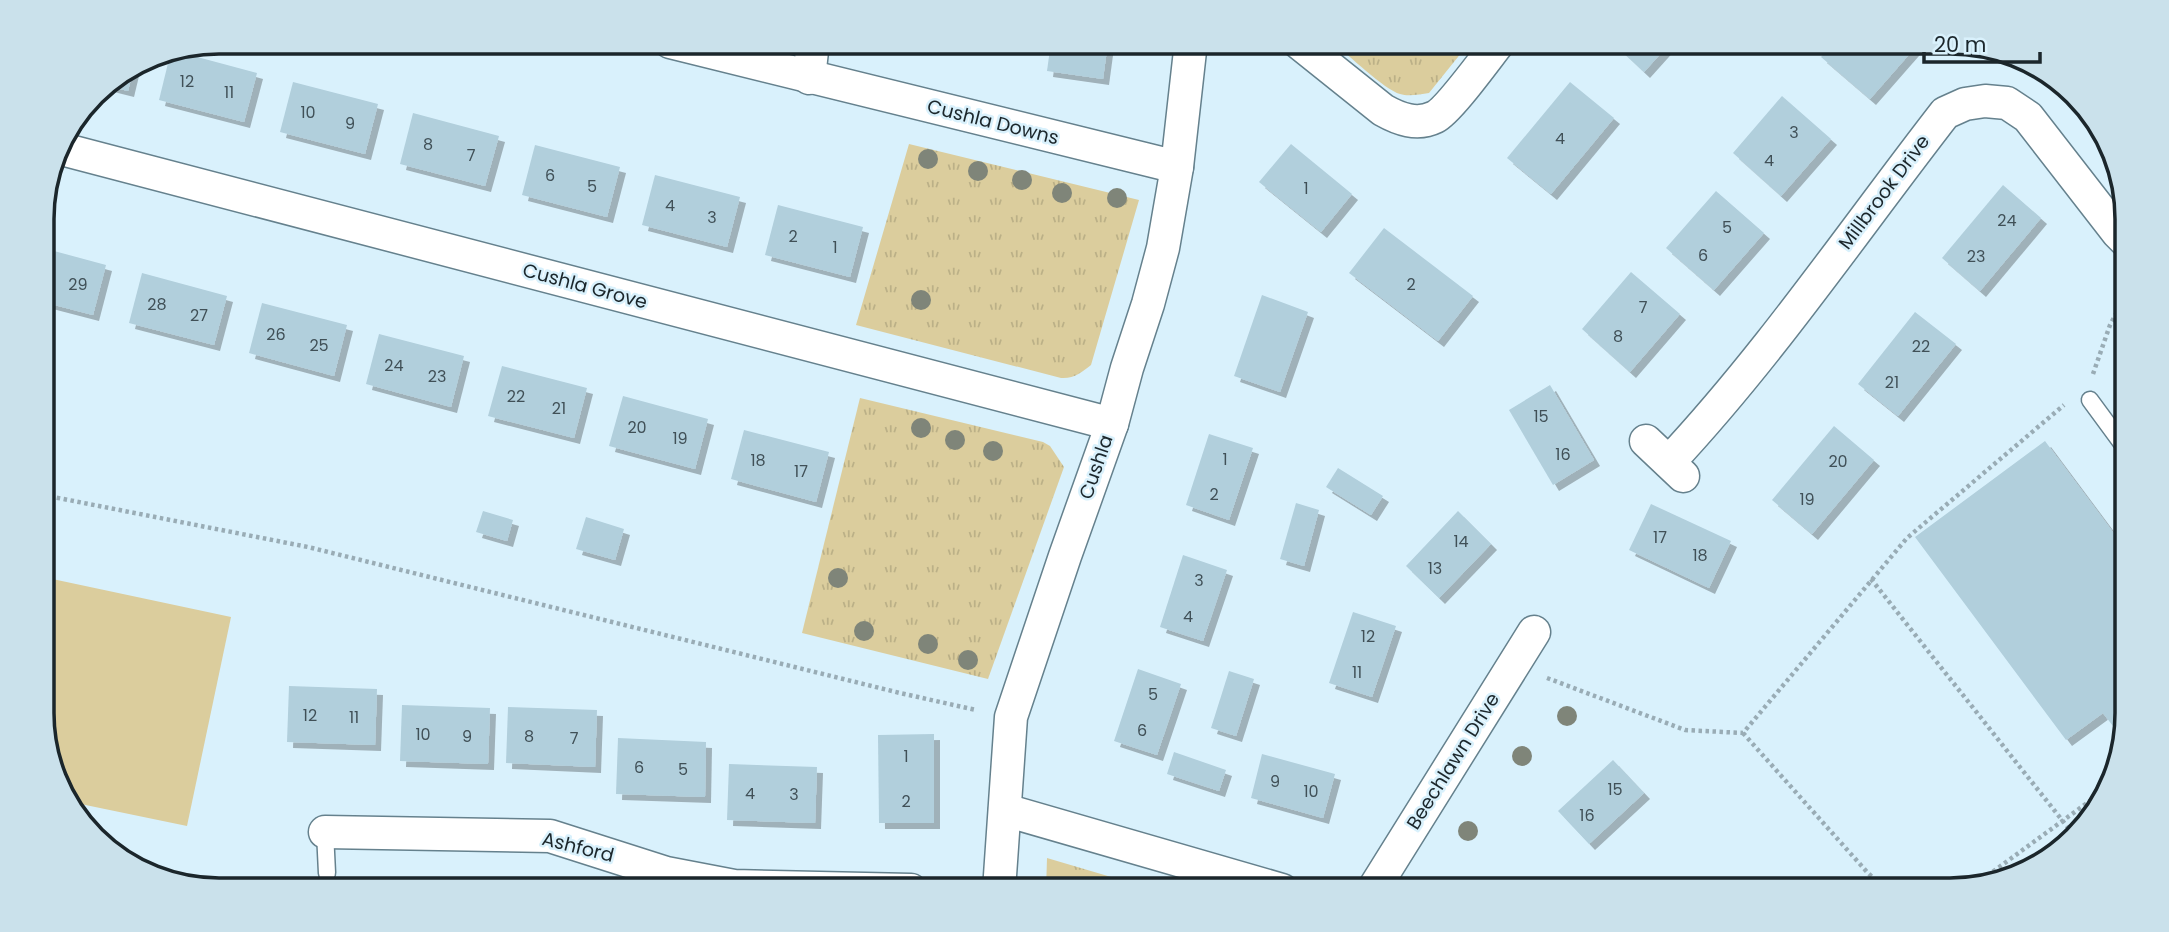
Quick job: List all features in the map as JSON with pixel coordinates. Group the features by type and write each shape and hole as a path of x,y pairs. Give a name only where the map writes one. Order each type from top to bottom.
{"street":[{"name":"Cushla Downs","path":"716,54 1177,167"},
{"path":"809,78 812,54"},
{"name":"Cushla","path":"1000,878 1012,717 1111,424 1160,259 1177,167 1190,54"},
{"path":"1312,54 1383,110 1398,118 1418,121 1436,117 1489,54"},
{"name":"Millbrook Drive","path":"1646,441 1677,470 1702,427 1945,113 1965,104 1985,101 2007,103 2028,117 2115,229"},
{"name":"Cushla Grove","path":"69,151 1111,424"},
{"name":"Beechlawn Drive","path":"1381,877 1534,632"},
{"path":"1005,810 1238,877"},
{"name":"Ashford","path":"325,832 550,836 666,873 691,878"}],"lane":[{"path":"2090,400 2115,434"},
{"name":"Ashford","path":"325,832 327,873"}],"path":[{"path":"1743,733 1906,538 2070,399 2090,400 2093,371 2115,316"},
{"path":"54,497 308,547 900,693 1012,717"},
{"path":"1871,579 2068,828"},
{"path":"1514,664 1577,691 1685,730 1743,733 1872,877"},
{"path":"1992,872 2088,802"}],"green space":[{"path":"1347,54 1460,54 1429,93 1400,94"},
{"path":"909,144 1139,200 1091,365 1074,376 1061,378 856,325"},
{"path":"860,398 1043,442 1050,446 1064,467 988,679 802,633"},
{"path":"54,579 231,617 187,826 82,804 76,795 60,756 56,735"},
{"path":"1047,858 1113,877 1046,878"}],"building":[{"path":"1049,54 1106,54 1103,79 1047,71"},
{"path":"1625,54 1660,54 1644,72"},
{"path":"1824,54 1909,54 1870,99 1821,57"},
{"path":"195,56 257,73 244,122 159,100 168,62 187,57"},
{"path":"131,80 128,91 118,89"},
{"path":"293,82 378,104 365,154 280,132"},
{"path":"1570,82 1614,118 1551,194 1507,158"},
{"path":"1782,96 1831,139 1781,196 1733,153"},
{"path":"413,113 499,136 485,186 400,164"},
{"path":"1291,144 1352,194 1321,232 1259,182"},
{"path":"535,145 620,167 607,217 522,195"},
{"path":"655,175 740,197 727,247 642,225"},
{"path":"2003,185 2041,218 1980,291 1942,258"},
{"path":"1716,191 1764,233 1714,290 1666,248"},
{"path":"778,205 863,227 850,277 765,255"},
{"path":"1384,228 1473,296 1438,341 1349,273"},
{"path":"55,251 106,265 93,315 55,305"},
{"path":"1631,272 1680,314 1630,372 1582,329"},
{"path":"142,273 227,296 214,345 129,323"},
{"path":"1262,295 1308,312 1280,392 1234,376"},
{"path":"262,303 347,325 334,376 249,353"},
{"path":"1915,312 1956,344 1898,416 1858,384"},
{"path":"379,334 464,356 451,407 366,384"},
{"path":"502,366 587,388 574,438 488,416"},
{"path":"1550,385 1594,460 1553,485 1509,410"},
{"path":"623,396 708,419 695,469 609,446"},
{"path":"1834,426 1874,460 1812,534 1772,500"},
{"path":"744,430 829,452 816,502 731,479"},
{"path":"1209,434 1253,448 1229,520 1186,505"},
{"path":"2045,441 2115,535 2114,727 2103,713 2066,740 1915,537"},
{"path":"1338,468 1383,496 1371,515 1326,487"},
{"path":"1296,503 1319,510 1304,566 1280,559"},
{"path":"1651,504 1731,541 1709,588 1629,550"},
{"path":"483,511 513,520 507,541 476,532"},
{"path":"1458,511 1491,544 1439,598 1406,566"},
{"path":"586,517 624,529 615,560 576,549"},
{"path":"1183,555 1227,570 1203,641 1160,627"},
{"path":"1353,612 1396,626 1372,697 1329,683"},
{"path":"1138,669 1181,684 1157,755 1114,741"},
{"path":"1229,671 1254,679 1236,736 1211,728"},
{"path":"289,686 377,689 375,745 287,742"},
{"path":"402,705 490,708 488,764 400,761"},
{"path":"508,707 597,710 595,767 506,763"},
{"path":"934,734 934,823 879,823 878,735"},
{"path":"618,738 706,742 705,797 616,794"},
{"path":"1174,752 1226,770 1219,791 1167,774"},
{"path":"1262,754 1335,774 1323,818 1251,798"},
{"path":"1613,760 1644,793 1589,844 1558,811"},
{"path":"729,764 817,767 815,823 727,820"}]}
